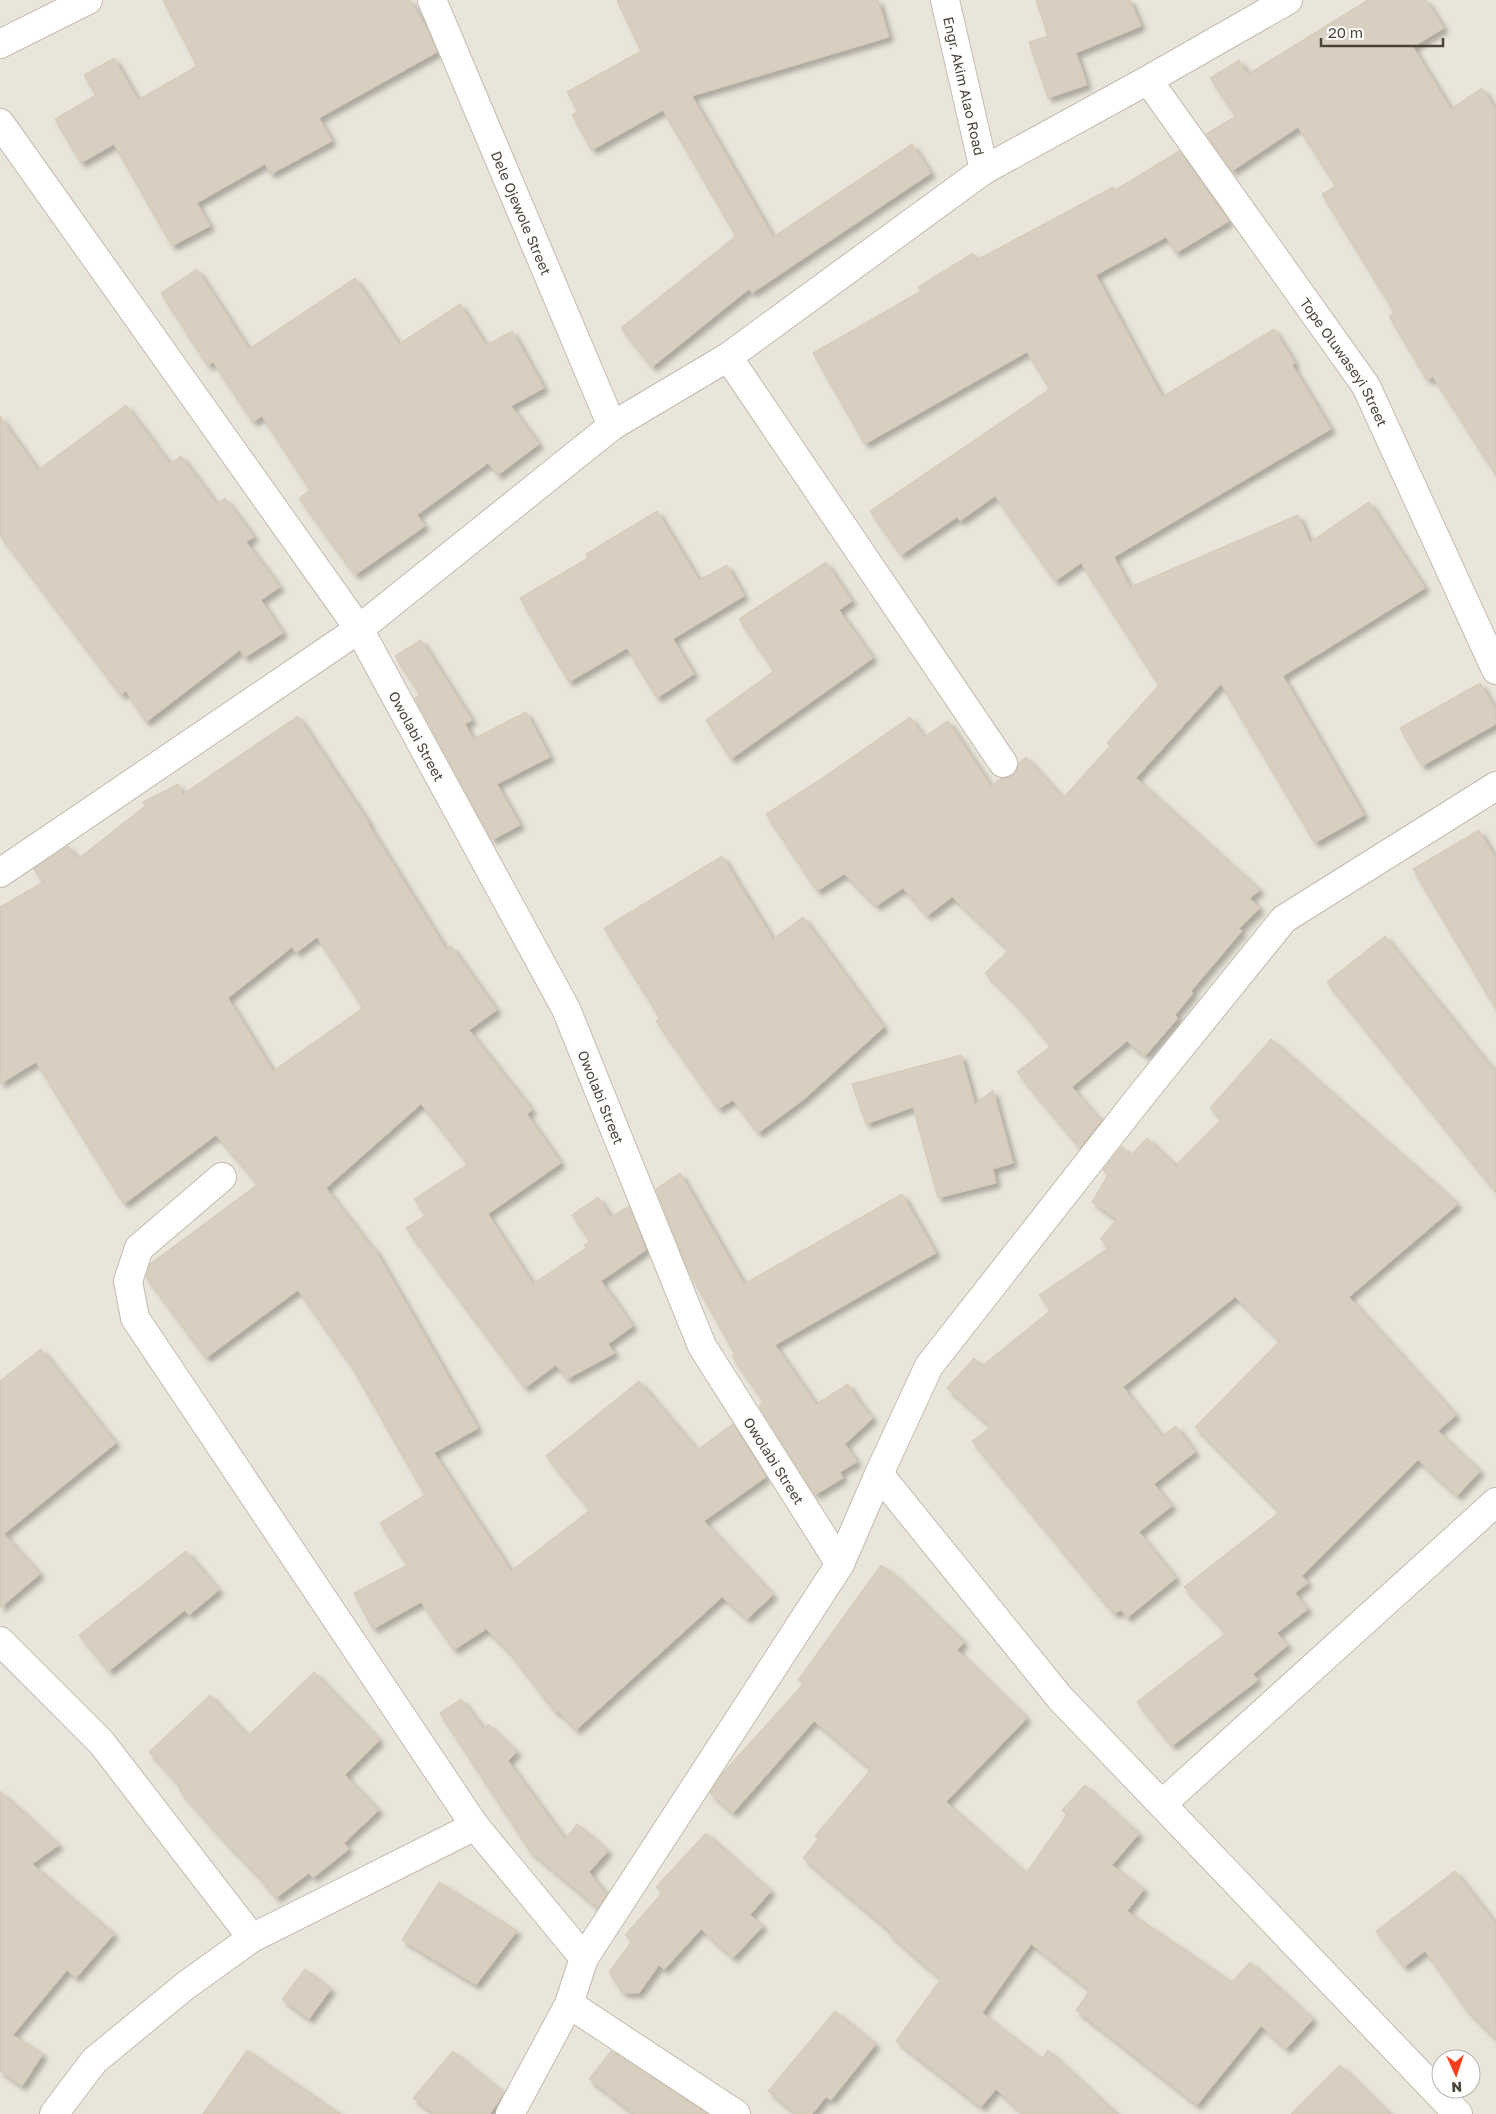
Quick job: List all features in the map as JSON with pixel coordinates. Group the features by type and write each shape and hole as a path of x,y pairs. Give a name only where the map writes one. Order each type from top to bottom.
{"street":[{"path":"0,44 88,0"},
{"name":"Dele Ojewole Street","path":"432,0 612,426"},
{"name":"Engr. Akim Alao Road","path":"945,0 984,170"},
{"path":"0,873 359,629 612,426 728,357 984,170 1288,0"},
{"name":"Tope Oluwaseyi Street","path":"1148,80 1366,386 1496,670"},
{"name":"Owolabi Street","path":"0,123 359,629 566,1009 702,1346 840,1564"},
{"path":"728,357 1003,763"},
{"path":"510,2114 569,2004 584,1958 840,1564 929,1366 1140,1097 1284,919 1496,786"},
{"path":"222,1177 139,1248 128,1281 135,1318 475,1826 584,1958"},
{"path":"879,1474 1060,1698 1458,2114"},
{"path":"1162,1804 1496,1502"},
{"path":"0,1641 101,1742 252,1938"},
{"path":"54,2114 94,2061 185,1986 252,1938 475,1826"},
{"path":"569,2004 736,2114"}],"shaded area":[{"path":"0,0 1496,0 1496,2114 0,2114"}],"building":[{"path":"163,0 410,0 428,31 437,52 319,118 332,141 271,174 265,164 197,203 210,226 172,246 114,144 81,163 55,119 96,95 84,75 114,58 138,100 197,66"},
{"path":"617,0 878,0 889,37 692,96 773,237 912,144 931,173 752,293 749,289 652,367 621,328 736,236 663,110 592,150 572,115 578,111 567,92 641,51"},
{"path":"1036,0 1130,0 1141,26 1076,53 1087,85 1048,98 1029,42 1048,36"},
{"path":"1368,0 1426,0 1444,28 1413,47 1451,109 1482,88 1496,110 1496,475 1433,377 1427,380 1389,316 1395,313 1322,194 1336,186 1298,127 1232,171 1206,134 1236,116 1210,78 1239,60 1248,74"},
{"path":"1179,151 1229,221 1176,253 1166,237 1096,275 1162,397 1274,329 1295,363 1292,365 1331,429 1114,557 1130,587 1298,515 1310,542 1369,502 1425,588 1283,676 1364,815 1315,843 1221,684 1136,778 1260,890 1250,898 1260,908 1239,929 1242,931 1191,991 1193,993 1175,1015 1178,1018 1145,1056 1127,1041 1072,1087 1101,1121 1080,1148 1017,1072 1051,1046 1016,1004 985,973 1009,950 952,897 927,916 903,888 876,906 844,874 817,891 766,814 821,779 910,717 924,737 948,721 991,786 1001,778 1012,776 1017,770 1018,764 1026,757 1063,798 1110,746 1107,743 1159,685 1081,563 1055,581 995,496 960,521 957,517 901,555 870,511 1050,389 1027,352 865,444 813,353 921,291 918,287 973,253 977,260 1113,187 1115,190"},
{"path":"197,269 249,349 355,278 399,344 460,304 486,345 512,331 544,388 511,406 539,444 498,475 488,463 417,515 425,526 355,575 299,498 310,490 262,416 253,422 213,362 208,366 161,293"},
{"path":"126,405 170,464 181,456 217,504 225,498 254,537 246,542 280,587 261,600 283,633 244,658 240,650 146,722 126,691 121,695 0,535 0,416 38,470"},
{"path":"657,511 699,580 727,565 744,596 673,639 694,674 657,698 627,648 569,682 520,598 588,558 586,554"},
{"path":"826,562 852,601 839,610 873,658 731,759 706,720 774,671 739,619"},
{"path":"421,640 472,720 465,724 473,739 526,712 550,757 497,784 520,825 492,840 415,698 420,695 395,656"},
{"path":"1480,683 1496,710 1496,724 1422,766 1400,728"},
{"path":"298,716 369,823 446,949 451,946 497,1010 469,1030 532,1110 527,1114 561,1163 488,1214 533,1284 586,1248 584,1245 590,1241 572,1215 598,1197 611,1217 629,1206 646,1250 601,1281 633,1326 608,1344 615,1353 567,1379 556,1365 525,1388 406,1228 426,1215 414,1199 468,1164 421,1104 326,1188 374,1248 478,1428 434,1453 511,1571 590,1510 546,1456 639,1381 697,1450 733,1424 766,1477 704,1521 773,1595 747,1619 722,1597 576,1730 558,1711 556,1713 509,1652 486,1629 454,1650 421,1602 373,1629 354,1593 407,1565 380,1523 425,1495 352,1367 298,1290 206,1358 146,1277 150,1264 258,1184 216,1135 124,1204 36,1062 0,1084 0,907 43,882 34,869 68,846 78,859 145,806 143,802 178,784 183,794","holes":["317,937 363,1008 273,1071 228,998 292,947 296,953"]},
{"path":"1479,830 1496,859 1496,1009 1413,869"},
{"path":"722,856 773,939 803,917 884,1027 803,1100 758,1133 733,1100 718,1109 656,1021 660,1018 604,928"},
{"path":"1385,936 1496,1073 1496,1192 1327,982"},
{"path":"1271,1039 1458,1204 1349,1297 1456,1415 1438,1431 1480,1471 1457,1496 1418,1460 1302,1576 1308,1583 1295,1593 1308,1609 1277,1633 1288,1645 1253,1674 1258,1680 1172,1746 1137,1702 1226,1633 1184,1587 1280,1512 1195,1427 1280,1341 1235,1297 1123,1387 1162,1436 1176,1426 1195,1452 1154,1484 1172,1506 1139,1532 1176,1578 1127,1618 1121,1610 1114,1614 972,1441 991,1427 947,1388 974,1358 982,1366 1051,1310 1039,1295 1110,1247 1100,1239 1117,1219 1092,1202 1108,1175 1103,1170 1122,1146 1130,1156 1147,1138 1176,1165 1222,1119 1210,1108"},
{"path":"961,1055 975,1104 993,1090 1013,1163 993,1169 996,1183 938,1198 913,1107 866,1124 852,1084"},
{"path":"680,1173 744,1284 902,1194 936,1253 775,1345 816,1404 848,1384 860,1403 873,1418 845,1444 857,1462 840,1472 843,1478 815,1495 759,1406 764,1402 732,1356 735,1354 687,1268 656,1189"},
{"path":"41,1349 116,1443 4,1534 40,1574 0,1608 0,1381"},
{"path":"186,1551 219,1590 189,1615 185,1610 109,1671 79,1635"},
{"path":"881,1565 896,1576 964,1642 957,1650 1027,1718 946,1802 1026,1873 1067,1815 1062,1810 1085,1785 1139,1834 1112,1865 1144,1889 1127,1911 1232,1982 1250,1962 1313,2019 1286,2049 1261,2026 1197,2105 1076,2010 1090,1990 1031,1944 982,2013 1042,2059 1048,2050 1117,2114 1023,2114 996,2089 981,2107 896,2041 941,1979 888,1933 890,1931 803,1858 818,1839 815,1836 871,1769 814,1721 733,1813 710,1793 722,1774 804,1683 798,1680"},
{"path":"314,1672 380,1740 345,1775 379,1810 344,1843 349,1849 313,1878 309,1873 276,1898 179,1790 182,1788 149,1752 210,1695 248,1736"},
{"path":"461,1699 484,1729 488,1724 517,1752 508,1761 565,1839 577,1824 608,1851 589,1872 607,1895 598,1908 530,1851 440,1713"},
{"path":"0,1791 59,1845 32,1864 114,1934 76,1978 67,1970 13,2035 43,2054 22,2086 0,2071"},
{"path":"706,1833 771,1891 750,1915 763,1926 733,1958 701,1929 664,1970 659,1965 639,1993 623,1993 609,1972 632,1941 625,1935 662,1893 656,1887"},
{"path":"1455,1871 1496,1924 1496,2039 1467,2010 1425,1951 1404,1967 1376,1931"},
{"path":"439,1882 517,1931 476,1985 402,1940"},
{"path":"305,1969 331,1989 309,2019 282,1999"},
{"path":"835,2011 876,2044 831,2100 826,2097 812,2114 796,2114 768,2091"},
{"path":"247,2050 340,2114 203,2114"},
{"path":"453,2051 504,2093 490,2114 434,2114 413,2098"},
{"path":"611,2051 708,2114 635,2114 589,2079"},
{"path":"1340,2065 1390,2114 1291,2114"}]}
